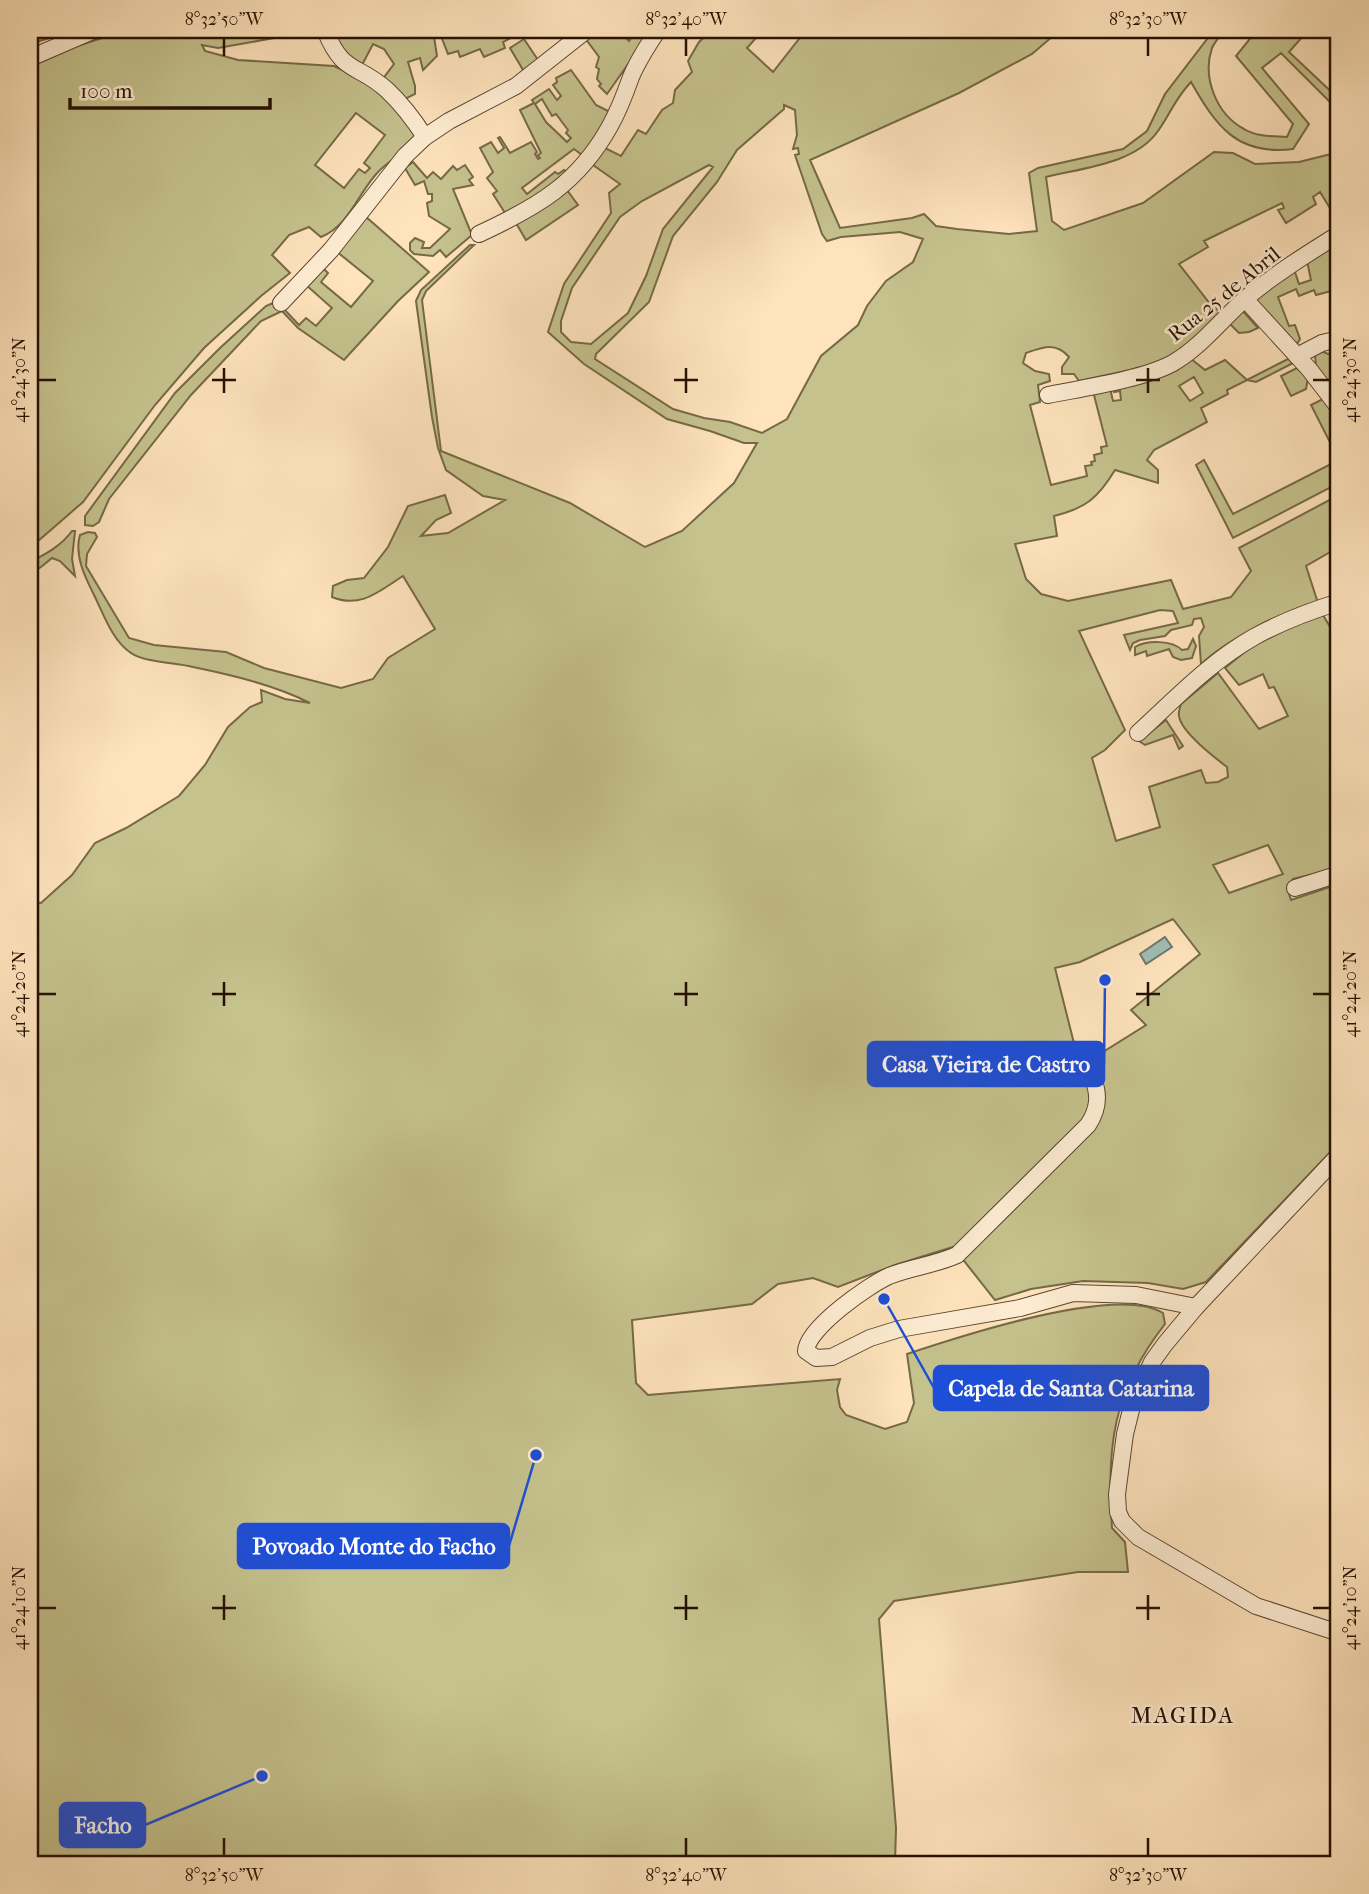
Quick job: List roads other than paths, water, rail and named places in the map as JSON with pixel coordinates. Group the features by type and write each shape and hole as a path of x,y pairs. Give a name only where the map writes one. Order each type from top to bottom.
{"street":[{"path":"30,58 95,30"},
{"path":"326,30 342,62 385,88 400,103 425,137"},
{"path":"281,303 323,259 378,188 425,137 449,121 516,86 587,30"},
{"path":"479,234 521,215 567,183 586,163 610,127 643,52 658,30"},
{"name":"Rua 25 de Abril","path":"1048,395 1096,386 1171,364 1189,353 1245,299 1339,234"},
{"path":"1245,299 1297,356 1339,408"},
{"path":"1297,356 1322,343 1339,339"},
{"path":"1138,733 1201,674 1254,637 1282,623 1339,602"},
{"path":"1295,888 1339,874"},
{"path":"1093,1079 1098,1101 1096,1114 1088,1125 957,1255 875,1283 822,1325 810,1339 806,1351 816,1358 832,1357 870,1338 899,1329 1020,1308 1073,1293 1136,1295 1196,1307"},
{"path":"1339,1155 1196,1307 1153,1362 1132,1406 1116,1494 1122,1521 1138,1537 1241,1599 1339,1633"}],"water":[{"path":"1165,937 1172,947 1146,964 1140,954"}],"place":[{"name":"Casa Vieira de Castro","path":"1105,980"},
{"name":"Capela de Santa Catarina","path":"884,1299"},
{"name":"Povoado Monte do Facho","path":"536,1455"},
{"name":"Facho","path":"262,1776"}],"district":[{"name":"MAGIDA","path":"1183,1715"}]}
